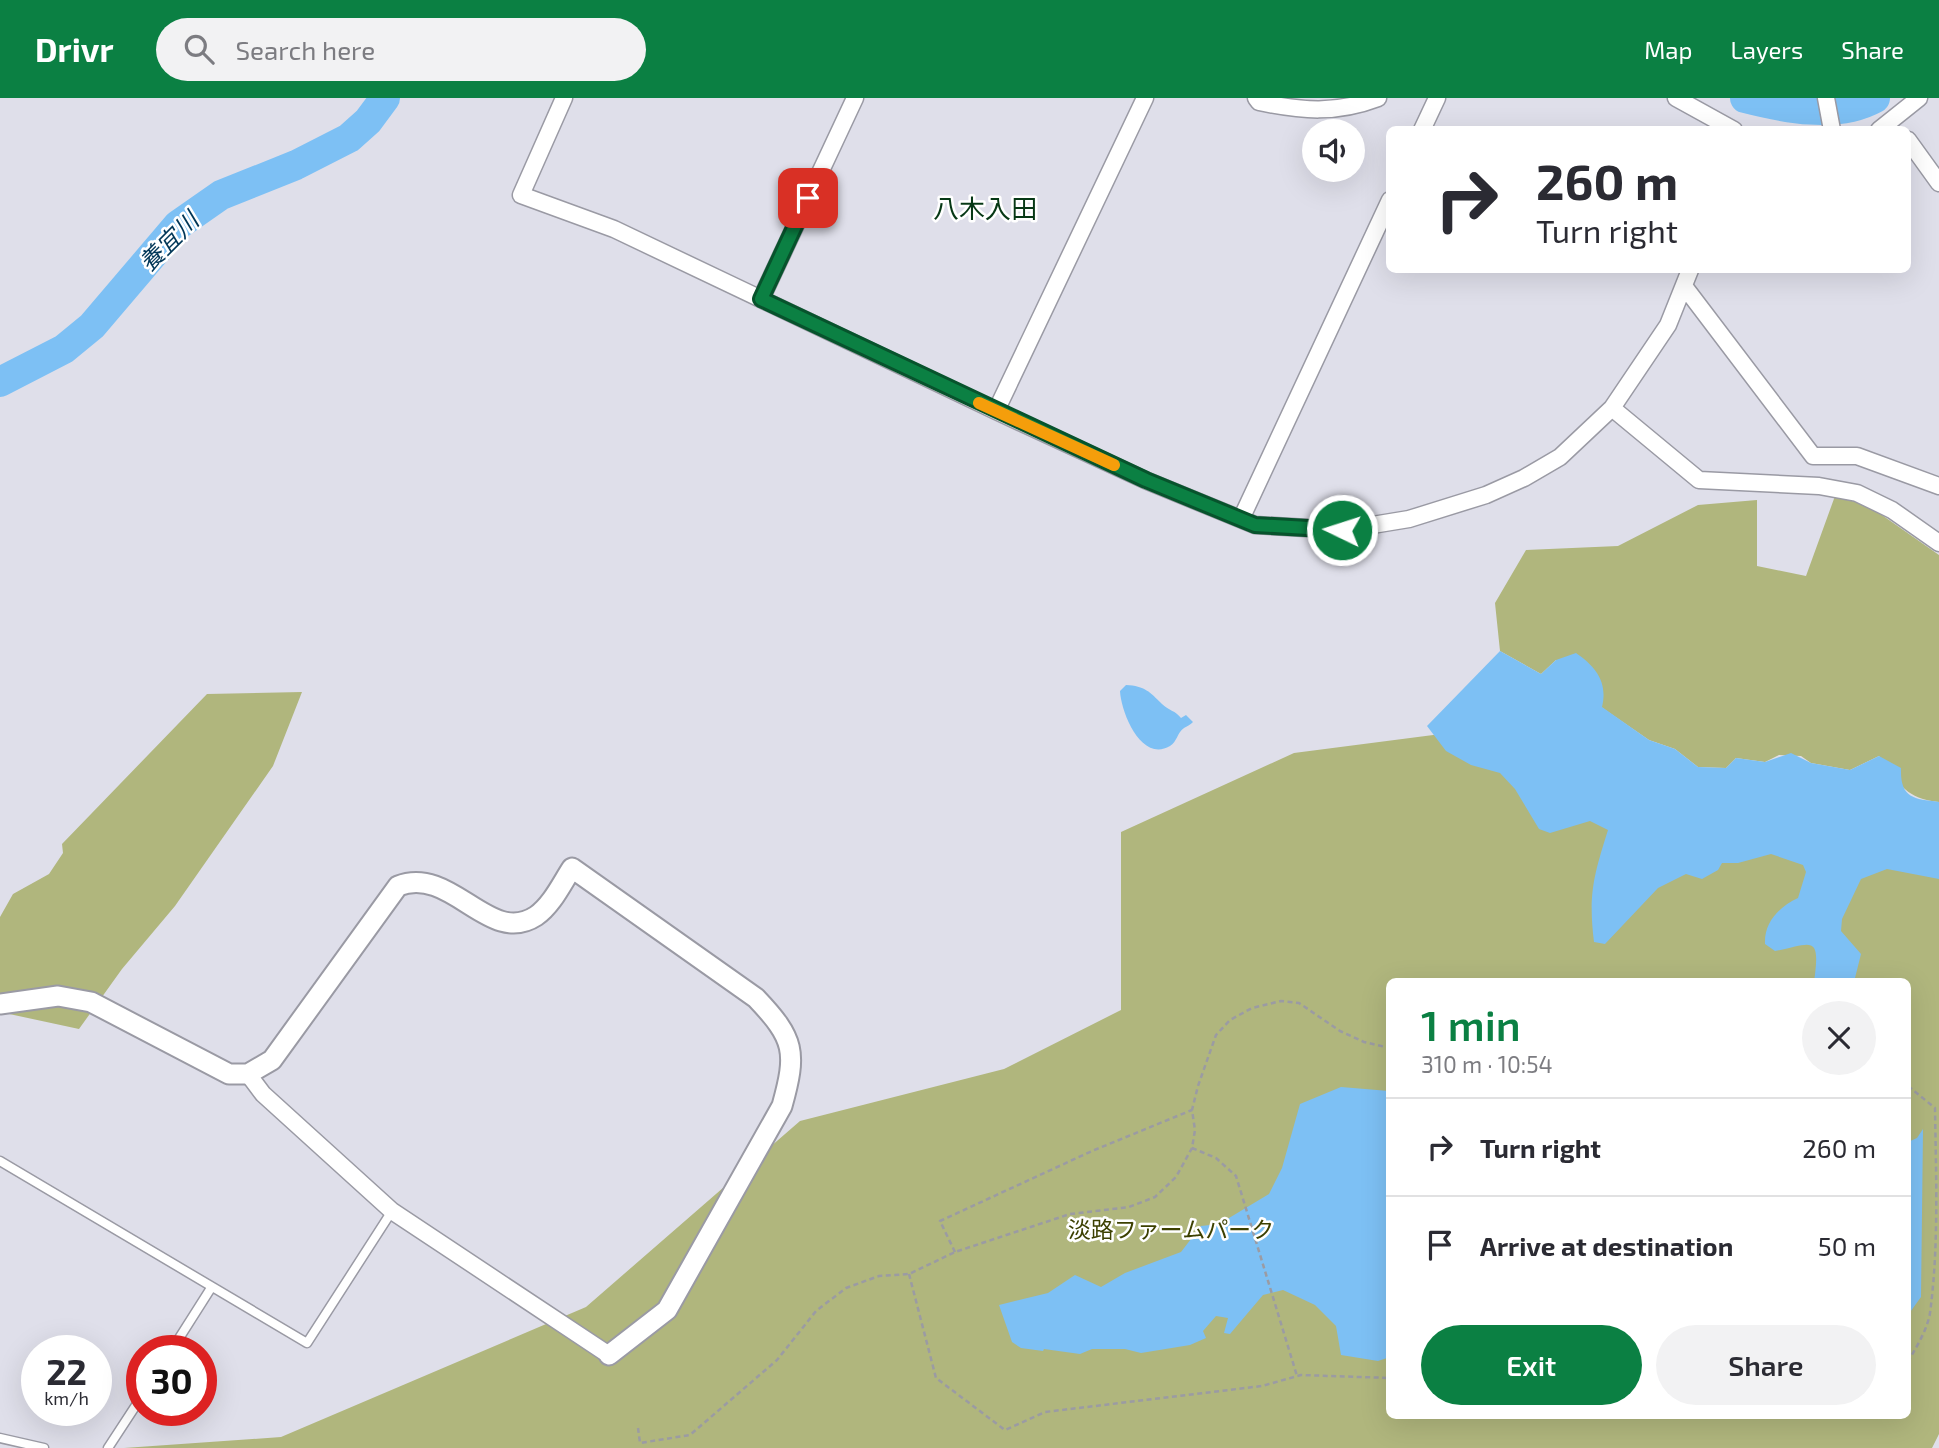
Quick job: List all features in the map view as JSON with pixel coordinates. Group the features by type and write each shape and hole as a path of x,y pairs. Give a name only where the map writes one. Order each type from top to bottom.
{"street":[{"path":"564,98 521,195 614,229 996,411 1146,480 1255,525 1342,530 1409,519 1486,495 1524,478 1560,457 1612,408 1668,325 1689,273"},
{"path":"761,299 855,98"},
{"path":"996,411 1145,98"},
{"path":"1256,99 1305,112 1341,108 1378,98"},
{"path":"1424,126 1437,98"},
{"path":"1676,98 1727,126"},
{"path":"1826,98 1831,126"},
{"path":"1891,126 1919,98"},
{"path":"1911,144 1939,183"},
{"path":"1241,519 1386,209"},
{"path":"1684,286 1813,456 1857,456 1939,486"},
{"path":"1612,408 1699,480 1819,486 1857,493 1892,510 1939,543"},
{"path":"0,1004 58,996 91,1002 229,1074 248,1074 272,1060 398,886 411,880 427,881 443,888 486,916 503,921 521,921 536,916 548,904 572,868 756,998 776,1020 789,1040 792,1070 782,1106 667,1310 609,1355 392,1211 263,1094 248,1074"}],"lane":[{"path":"0,1161 307,1343 392,1211"},
{"path":"181,1335 211,1288"},
{"path":"108,1448 126,1420"},
{"path":"0,1438 44,1448"}],"path":[{"path":"638,1428 640,1443 690,1435 777,1360 816,1311 846,1287 879,1276 909,1274 955,1252 1070,1214 1129,1207 1155,1197 1176,1177 1192,1148 1195,1130 1192,1110 1216,1035 1230,1020 1252,1008 1281,1001 1298,1003 1340,1031 1386,1047"},
{"path":"1911,1088 1935,1108 1936,1214 1930,1314 1924,1334 1911,1357"},
{"path":"955,1252 940,1221 1092,1151 1192,1110"},
{"path":"1192,1148 1229,1168 1245,1200 1297,1376"},
{"path":"909,1274 936,1378 1005,1430 1045,1412 1262,1386 1297,1376 1386,1378"}],"green space":[{"path":"1835,496 1869,506 1939,555 1939,802 1917,797 1903,788 1879,756 1850,770 1811,763 1801,756 1779,755 1765,762 1736,758 1726,768 1698,767 1675,749 1649,740 1601,707 1556,660 1541,674 1500,651 1495,603 1526,550 1618,546 1698,505 1757,500 1757,566 1806,576"},
{"path":"302,692 273,766 175,906 122,969 79,1029 0,1012 0,917 13,894 49,874 63,853 62,844 207,694"},
{"name":"淡路ファームパーク","path":"1526,723 1939,839 1939,1434 1932,1448 124,1448 281,1437 586,1307 800,1121 1004,1069 1121,1010 1121,832 1294,753"}],"water":[{"path":"1500,651 1541,674 1556,660 1576,653 1599,676 1603,690 1602,707 1649,740 1675,749 1698,767 1726,768 1736,758 1765,762 1791,753 1811,763 1850,770 1879,756 1901,768 1903,786 1910,795 1939,802 1939,879 1887,869 1861,879 1842,919 1841,931 1861,954 1855,978 1814,978 1816,956 1811,946 1775,951 1765,944 1770,922 1779,911 1798,898 1806,872 1803,865 1771,854 1738,863 1722,863 1718,870 1702,879 1686,874 1658,888 1605,944 1594,942 1594,885 1608,830 1590,821 1550,833 1539,829 1515,789 1500,773 1471,765 1446,751 1427,726"},
{"path":"1126,685 1147,690 1181,718 1186,715 1193,722 1182,730 1170,746 1150,748 1134,733 1124,711 1120,691"},
{"path":"1341,1087 1386,1091 1386,1358 1378,1361 1341,1355 1336,1326 1315,1305 1283,1290 1263,1295 1230,1334 1224,1333 1228,1318 1216,1316 1203,1331 1206,1338 1190,1345 1141,1353 1125,1349 1092,1349 1080,1354 1021,1348 1012,1342 999,1305 1048,1293 1075,1275 1101,1287 1125,1273 1181,1252 1201,1226 1219,1224 1269,1194 1282,1168 1300,1104"},
{"path":"1923,1129 1921,1297 1911,1311 1911,1141 1917,1138"}],"waterway":[{"name":"養宜川","path":"0,382 64,349 92,326 178,225 221,195 296,165 349,138 368,121 385,98"},
{"name":"養宜川","path":"1745,98 1810,110 1844,108 1875,98"}],"slow traffic":[{"path":"979,403 1114,465"}],"district":[{"name":"八木入田","path":"985,209"}],"route":[{"path":"808,198 761,299 1146,480 1255,525 1342,530"}]}
